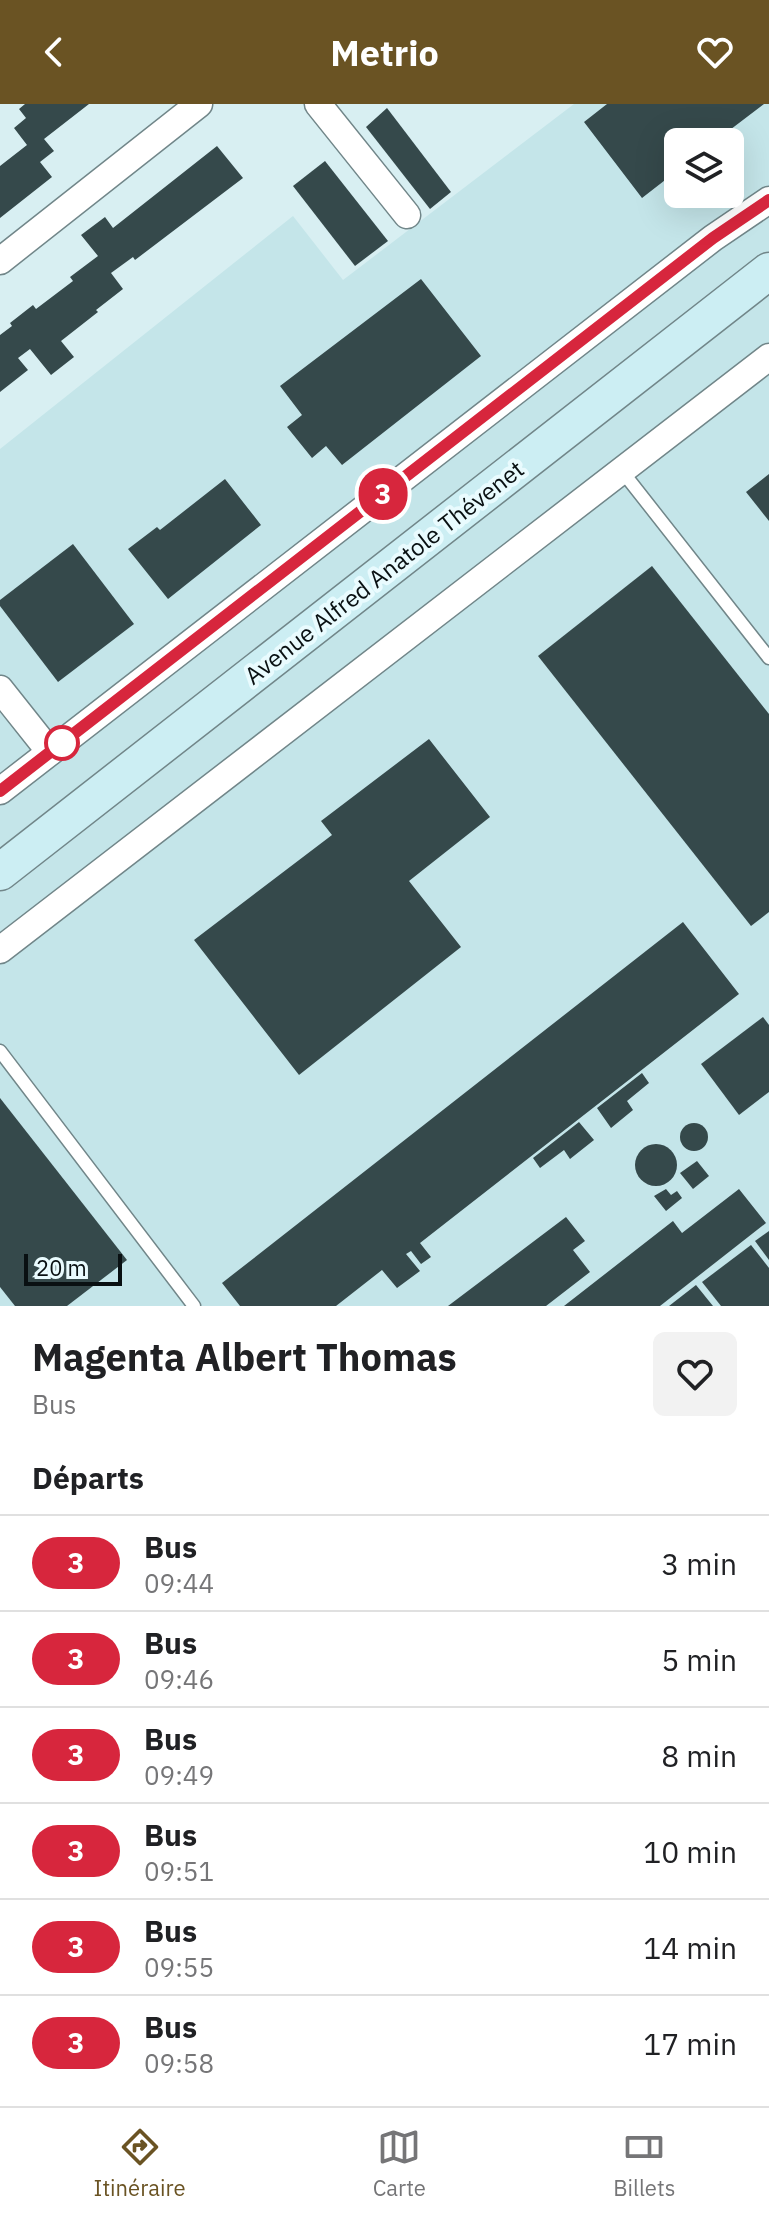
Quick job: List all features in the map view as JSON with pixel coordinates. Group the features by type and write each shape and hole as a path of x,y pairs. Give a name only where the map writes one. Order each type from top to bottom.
{"main road":[{"name":"Avenue Alfred Anatole Thévenet","path":"0,872 769,271"}],"street":[{"path":"0,261 199,104"},
{"path":"318,104 407,215"},
{"path":"0,791 713,238 769,200"},
{"path":"0,950 769,357"},
{"path":"0,689 50,752"}],"lane":[{"path":"622,471 769,658"},
{"path":"0,1051 194,1306"}],"shaded area":[{"path":"574,104 769,104 769,1306 0,1306 0,449 293,216 343,280"}],"building":[{"path":"25,104 89,104 44,139 54,151 40,162 52,177 0,218 0,166 27,145 14,128 26,118 19,109"},
{"path":"607,104 764,104 732,128 664,128 664,181 642,198 584,122"},
{"path":"387,108 451,192 430,209 366,127"},
{"path":"217,146 243,178 135,260 133,257 111,273 123,289 61,341 74,357 51,375 30,349 18,358 28,370 0,392 0,335 33,305 36,309 73,281 70,277 98,256 81,235 105,217 113,228"},
{"path":"325,161 388,241 355,266 293,186"},
{"path":"421,279 481,356 342,465 326,446 312,458 287,427 302,415 280,386"},
{"path":"769,474 769,521 746,492"},
{"path":"225,479 261,525 168,599 128,549 157,527 160,530"},
{"path":"73,544 134,624 58,682 0,606 0,600"},
{"path":"652,566 769,714 769,912 751,926 538,656"},
{"path":"429,739 490,817 409,881 461,947 299,1075 194,940 332,835 321,821"},
{"path":"683,922 739,994 420,1243 431,1257 421,1264 411,1251 406,1254 420,1271 397,1288 382,1270 336,1306 240,1306 222,1283"},
{"path":"763,1017 769,1025 769,1092 739,1115 701,1064"},
{"path":"642,1073 649,1083 627,1101 633,1110 611,1128 597,1108"},
{"path":"0,1098 127,1260 67,1306 15,1306 0,1287"},
{"path":"579,1122 594,1140 570,1159 564,1150 540,1168 533,1158"},
{"path":"694,1123 704,1127 708,1137 704,1147 694,1151 684,1147 680,1137 684,1127"},
{"path":"656,1144 671,1150 677,1165 671,1180 656,1186 641,1180 635,1165 641,1150"},
{"path":"697,1161 709,1176 693,1189 680,1173"},
{"path":"666,1189 671,1195 677,1191 682,1198 666,1211 654,1196"},
{"path":"739,1189 766,1223 660,1306 564,1306 673,1221 682,1233"},
{"path":"566,1217 585,1241 573,1250 590,1272 546,1306 448,1306"},
{"path":"769,1231 769,1260 755,1241"},
{"path":"751,1245 769,1268 769,1306 721,1306 702,1282"},
{"path":"696,1285 713,1306 669,1306"}],"bus line":[{"name":"3","path":"0,791 713,238 769,200"}]}
